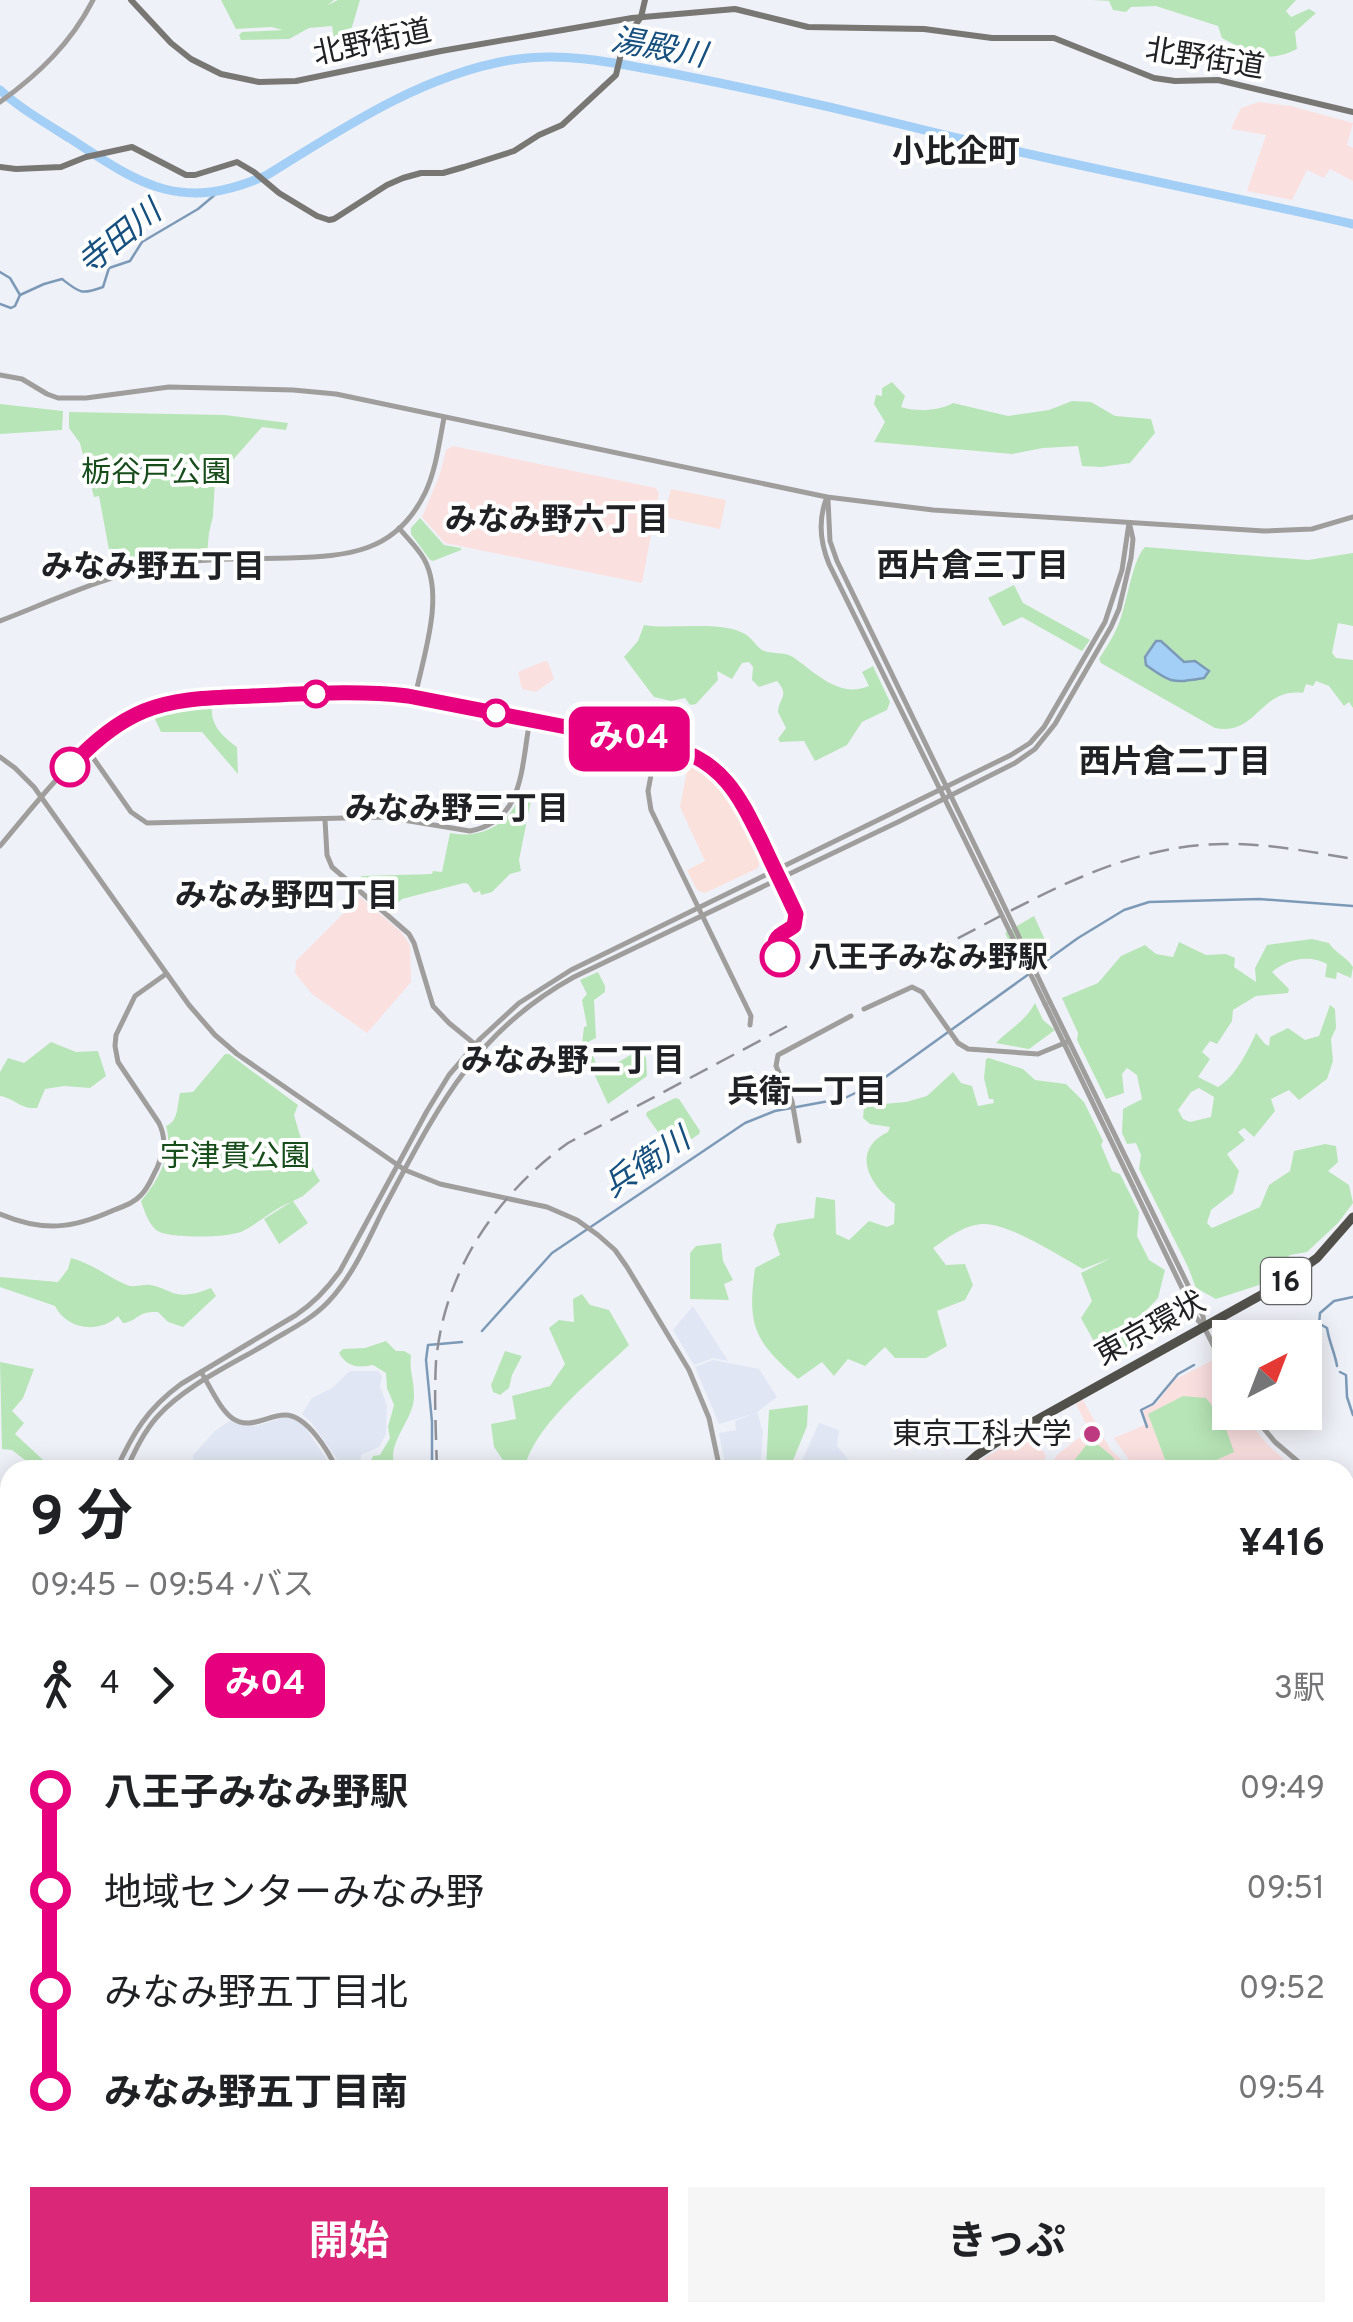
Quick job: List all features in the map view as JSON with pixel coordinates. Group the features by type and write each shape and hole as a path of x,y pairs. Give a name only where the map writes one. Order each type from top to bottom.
{"highway":[{"name":"東京環状","path":"972,1460 990,1446 1298,1273 1328,1247 1353,1217"}],"main road":[{"name":"北野街道","path":"132,0 176,48 196,62 232,77 265,82 296,81 428,53 640,17 735,9 812,28 921,29 992,38 1054,38 1154,78 1221,80 1353,112"},
{"path":"0,167 61,167 132,147 189,176 241,163 317,216 334,220 403,178 464,168 514,150 560,127 618,71 625,38 640,17 645,0"}],"street":[{"path":"1,101 62,48 93,0"},
{"path":"0,375 22,380 58,398 169,388 292,390 373,400 828,497 917,509 1281,531 1312,529 1353,517"},
{"path":"0,621 141,570 190,562 343,556 372,546 399,528 415,510 428,485 444,417"},
{"path":"828,497 830,541 837,562 1212,1343"},
{"path":"828,497 820,524 829,564 943,799 994,892"},
{"path":"121,1460 134,1432 170,1392 319,1298 340,1271 435,1096 475,1044 518,1004 546,984 1020,750 1044,727 1104,622 1117,588 1129,523"},
{"path":"131,1460 158,1416 178,1398 307,1320 331,1299 350,1272 442,1102 482,1050 524,1010 562,984 1024,758 1051,732 1119,610 1132,558 1129,523"},
{"path":"399,528 422,556 433,585 433,607 415,698"},
{"path":"0,846 87,749 110,730 155,707 186,700 355,693 415,698 657,744 694,756 725,778 741,801 780,879"},
{"path":"87,749 131,812 148,823 385,817 463,832 483,828 505,814 514,801 530,720"},
{"path":"657,744 648,791 651,810 752,1016 750,1025"},
{"path":"0,758 22,774 42,798 198,1016 233,1050 405,1170 440,1184 547,1207 588,1228 611,1246 689,1370 708,1418 718,1460"},
{"path":"325,819 327,855 332,867 409,934 433,1006 482,1050"},
{"path":"0,1214 42,1226 76,1224 130,1203 145,1190 164,1151 164,1133 118,1062 114,1046 135,996 166,973"},
{"path":"864,1009 912,987 920,990 964,1048 1038,1054 1067,1042"},
{"path":"800,1141 794,1108 776,1066 778,1056 851,1016"},
{"path":"202,1372 225,1410 236,1420 254,1423 284,1415 302,1420 330,1460"},
{"path":"1265,1430 1296,1460"}],"shaded area":[{"path":"1259,102 1291,106 1353,123 1347,145 1353,148 1353,181 1330,169 1324,178 1307,170 1292,200 1247,191 1266,135 1231,129 1241,108"},
{"path":"453,446 656,488 659,493 642,583 445,543 422,517 446,450"},
{"path":"671,489 726,500 720,529 664,517"},
{"path":"545,661 554,679 536,692 522,689 518,672"},
{"path":"689,760 724,788 761,857 758,868 705,893 697,890 687,870 705,861 680,807"},
{"path":"360,897 401,932 410,945 411,982 367,1033 312,994 295,973 296,961"},
{"path":"693,1306 728,1361 713,1358 694,1365 673,1330"},
{"path":"713,1360 759,1369 777,1397 757,1412 763,1432 761,1460 724,1460 719,1433 736,1430 735,1421 753,1414 719,1424 695,1367"},
{"path":"1212,1361 1212,1430 1256,1430 1285,1460 1129,1460 1114,1438 1147,1424 1143,1411 1156,1404 1174,1380"},
{"path":"350,1371 378,1371 382,1376 386,1434 379,1447 361,1455 361,1460 337,1460 302,1414 312,1398 332,1388"},
{"name":"東京工科大学","path":"1083,1400 1110,1449 1122,1460 1054,1460 1089,1430 1076,1404"},
{"path":"285,1417 294,1419 305,1427 327,1460 193,1460 193,1455 215,1431 231,1420 256,1426"},
{"path":"819,1423 839,1430 837,1446 849,1460 802,1460"},
{"name":"東京工科大学","path":"1030,1429 1046,1456 1045,1460 982,1460"}],"green space":[{"path":"221,0 334,0 328,5 338,0 360,0 349,37 334,39 332,26 309,28 289,39 241,40 242,32 283,30 236,29"},
{"path":"1093,0 1296,0 1286,11 1291,17 1309,9 1316,13 1295,32 1297,49 1267,57 1222,38 1218,26 1156,6 1131,7 1126,12 1113,10 1109,1"},
{"path":"892,382 905,396 901,407 907,409 935,409 953,403 1008,416 1049,410 1072,401 1091,402 1115,416 1151,419 1155,433 1130,463 1101,467 1082,466 1078,446 1012,454 874,442 885,422 874,404 876,395 882,396 882,388"},
{"path":"0,404 63,411 62,430 0,434"},
{"name":"栃谷戸公園","path":"69,412 225,415 288,423 286,430 262,427 215,480 207,554 160,559 113,571 99,496 94,497 80,443 69,428"},
{"path":"420,518 444,545 461,550 430,560 411,534"},
{"path":"1145,547 1308,560 1353,553 1353,626 1338,623 1332,653 1336,658 1353,660 1353,708 1349,702 1344,706 1329,686 1316,681 1313,686 1306,684 1303,693 1277,697 1240,725 1215,728 1101,663 1099,659 1119,623"},
{"path":"1014,585 1023,603 1090,640 1082,651 1022,617 1003,626 988,598"},
{"path":"644,625 735,630 762,650 789,655 828,682 848,689 869,686 862,672 873,666 890,702 887,710 862,722 847,745 815,761 804,741 778,739 786,728 778,712 783,690 777,681 759,687 752,680 753,667 749,662 742,663 732,679 717,671 718,680 696,704 690,705 685,698 671,701 654,697 624,657 638,641"},
{"path":"212,704 218,729 237,747 238,774 202,732 161,732 153,715"},
{"path":"519,797 531,800 519,860 521,871 510,874 492,892 474,893 464,883 399,902 373,881 362,888 357,883 362,876 442,872 450,833 471,834 491,828 508,816"},
{"path":"1034,916 1046,942 1019,963 1005,933"},
{"path":"1312,939 1329,943 1353,967 1351,978 1337,972 1336,979 1325,977 1327,964 1313,959 1284,964 1272,972 1289,989 1288,993 1256,996 1233,1010 1232,1021 1217,1044 1210,1041 1202,1052 1210,1059 1198,1077 1218,1087 1235,1070 1256,1033 1269,1046 1270,1037 1288,1028 1305,1040 1319,1036 1330,1005 1335,1009 1333,1061 1327,1079 1299,1100 1289,1090 1271,1099 1275,1111 1254,1137 1244,1128 1238,1132 1245,1140 1227,1154 1239,1171 1233,1193 1211,1210 1207,1223 1212,1228 1260,1207 1269,1185 1290,1171 1294,1151 1325,1144 1336,1146 1338,1162 1328,1171 1349,1185 1353,1203 1307,1252 1290,1255 1262,1284 1216,1299 1196,1288 1139,1169 1141,1155 1136,1143 1127,1144 1122,1133 1123,1109 1142,1099 1137,1075 1127,1068 1122,1074 1124,1093 1106,1099 1077,1040 1078,1033 1062,998 1098,983 1121,956 1145,945 1156,954 1173,957 1179,942 1206,955 1226,954 1235,958 1234,967 1256,982 1255,968 1267,945","holes":["1199,1088 1214,1097 1211,1117 1190,1122 1178,1110 1191,1092"]},
{"path":"598,972 605,992 594,1000 596,1038 588,1042 596,1064 617,1063 634,1053 646,1057 647,1076 608,1104 582,1044 587,1026 582,1000 587,994 580,980"},
{"path":"1035,1003 1043,1020 1055,1030 1029,1049 996,1043 1022,1020"},
{"path":"51,1042 76,1052 98,1051 106,1076 90,1088 45,1089 37,1108 0,1096 0,1072 8,1058 24,1063"},
{"name":"宇津貫公園","path":"225,1054 298,1105 294,1115 320,1181 293,1201 308,1223 279,1244 264,1219 291,1202 243,1231 199,1236 156,1230 141,1201 163,1166 168,1146 166,1126 175,1117 180,1093 193,1092"},
{"path":"989,1058 1023,1069 1035,1080 1066,1084 1084,1102 1112,1171 1120,1174 1139,1212 1137,1236 1149,1260 1165,1270 1158,1298 1143,1314 1154,1335 1116,1354 1114,1350 1102,1356 1081,1318 1092,1301 1081,1273 1111,1258 1083,1269 1019,1234 982,1224 962,1229 933,1248 946,1265 965,1264 973,1285 965,1300 937,1311 947,1346 926,1358 895,1358 885,1347 865,1366 848,1359 834,1376 822,1362 798,1379 763,1342 753,1319 755,1268 780,1255 773,1234 777,1224 814,1218 816,1197 835,1200 836,1234 849,1240 869,1221 887,1227 894,1224 895,1204 871,1178 867,1158 869,1148 890,1127 870,1124 863,1118 864,1106 876,1099 883,1104 927,1096 953,1072 961,1083 972,1086 978,1106 994,1103 989,1099 984,1078"},
{"path":"675,1098 700,1131 674,1151 646,1115"},
{"path":"721,1243 723,1261 733,1280 724,1284 729,1300 690,1299 690,1253 696,1246"},
{"path":"71,1258 130,1286 150,1285 183,1295 211,1288 216,1296 183,1327 168,1322 158,1312 123,1323 118,1316 102,1325 84,1327 67,1320 55,1306 0,1287 0,1277 58,1282"},
{"path":"582,1294 590,1305 609,1310 629,1345 553,1419 528,1460 503,1460 494,1447 491,1424 516,1419 512,1396 550,1386 565,1364 549,1328 559,1320 574,1322 573,1299"},
{"path":"386,1341 396,1351 411,1355 413,1402 394,1460 371,1460 380,1455 390,1438 388,1427 394,1405 386,1373 373,1365 349,1364 339,1353 343,1349 365,1348"},
{"path":"505,1351 522,1356 509,1388 500,1395 493,1392 491,1385"},
{"path":"0,1362 34,1369 23,1398 12,1411 24,1423 15,1434 43,1460 25,1460 12,1450 2,1449"},
{"path":"1183,1396 1206,1398 1212,1406 1212,1430 1226,1430 1234,1452 1216,1460 1165,1460 1148,1414"},
{"path":"808,1405 807,1426 793,1460 766,1460 769,1410"},
{"path":"1091,1439 1115,1460 1075,1460"}],"water":[{"path":"1156,641 1184,662 1195,661 1209,671 1204,678 1186,681 1162,676 1146,665 1145,657"}],"waterway":[{"name":"湯殿川","path":"0,90 44,122 142,181 186,193 210,192 267,175 384,106 446,78 511,60 573,58 761,92 1353,224"},
{"name":"寺田川","path":"0,272 10,278 20,295 62,279 81,291 103,287 109,268 130,261 142,242 198,209 217,193"},
{"path":"0,304 11,308 20,295"},
{"path":"132,475 155,458 172,466 181,460"},
{"name":"兵衛川","path":"1035,969 1124,910 1149,902 1259,899 1353,906"},
{"name":"兵衛川","path":"482,1331 552,1253 745,1123 775,1111 845,1098 880,1081 1029,974"},
{"path":"1319,1320 1320,1313 1334,1301 1353,1297"},
{"path":"1322,1325 1327,1328 1337,1366"},
{"name":"兵衛川","path":"432,1460 428,1345 462,1342"},
{"path":"1147,1427 1141,1410 1153,1404 1178,1374 1194,1365"},
{"path":"1340,1372 1346,1375 1353,1415"}],"railway":[{"path":"931,952 1072,881 1145,855 1184,847 1239,844 1353,859"},
{"path":"437,1460 435,1376 441,1329 462,1266 497,1211 518,1186 568,1143 795,1022"}],"bus line":[{"name":"み04","path":"70,767 110,730 155,707 197,698 283,695 408,696 674,748 716,770 744,806 796,914 794,926 775,940 780,957"}],"place":[{"name":"八王子みなみ野駅","path":"780,957"},
{"name":"東京工科大学","path":"1092,1434"}],"district":[{"name":"小比企町","path":"956,151"},
{"name":"みなみ野六丁目","path":"557,519"},
{"name":"西片倉三丁目","path":"973,565"},
{"name":"みなみ野五丁目","path":"153,566"},
{"name":"西片倉二丁目","path":"1175,761"},
{"name":"みなみ野三丁目","path":"457,808"},
{"name":"みなみ野四丁目","path":"287,895"},
{"name":"みなみ野二丁目","path":"573,1060"},
{"name":"兵衛一丁目","path":"807,1091"}]}
